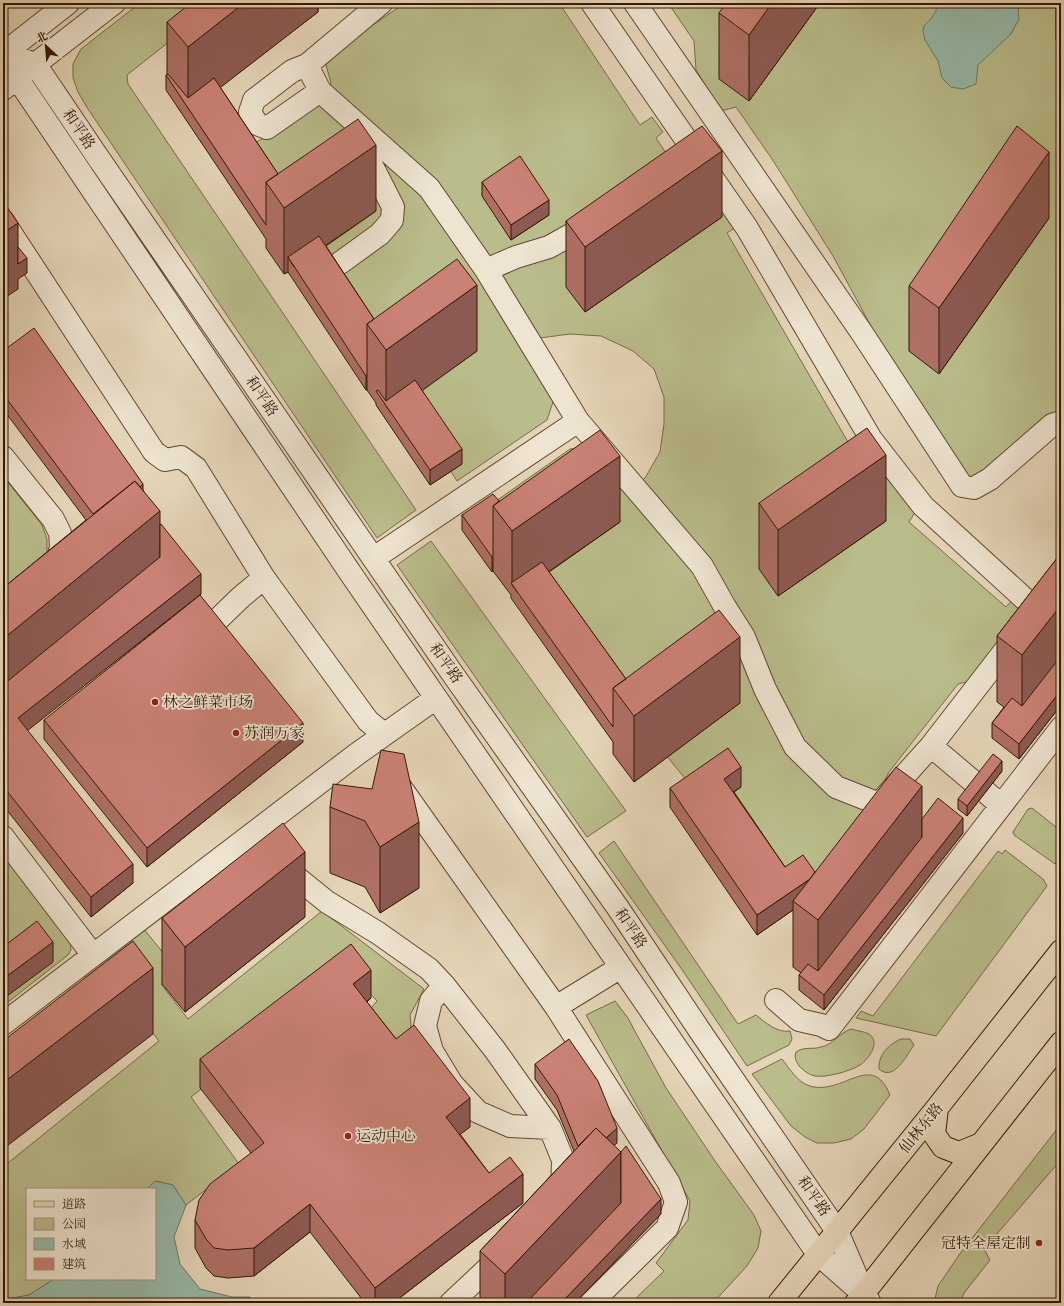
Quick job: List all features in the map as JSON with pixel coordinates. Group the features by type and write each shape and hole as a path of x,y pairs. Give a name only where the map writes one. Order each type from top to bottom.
{"main road":[{"name":"仙林东路","path":"779,1303 937,1108 1061,951"},
{"path":"864,1300 981,1144 1061,1043"},
{"path":"937,1108 934,1134 943,1147 959,1153 981,1144"}],"street":[{"path":"3,53 68,3"},
{"path":"10,84 114,3"},
{"path":"320,91 267,128 257,124 250,112 254,100 292,70 307,65 381,3"},
{"path":"307,65 320,91 429,188 486,270 578,421 702,566 744,637 765,689 795,747 836,787 879,804 931,746 1031,617 1028,602 923,506 871,440 748,228 592,3"},
{"path":"635,3 858,326 962,486 974,488 990,479 1052,425 1061,422"},
{"path":"3,53 35,64"},
{"name":"和平路","path":"3,53 10,84 351,574 818,1254 864,1300"},
{"name":"和平路","path":"35,64 452,673 618,908 706,1041 838,1231 864,1300"},
{"path":"340,262 380,234 392,220 393,207 364,150 364,131"},
{"path":"486,270 516,257 549,247 610,212"},
{"path":"3,221 154,452 165,460 182,457 196,468 264,578 368,721 384,734"},
{"path":"374,558 578,421"},
{"path":"3,457 53,519 60,533 62,547 58,558 47,572 3,607"},
{"path":"211,626 241,596 264,578"},
{"path":"3,1024 384,734 436,698"},
{"path":"776,1000 799,1020 821,1025 829,1030 1061,728"},
{"path":"931,746 1001,805"},
{"path":"395,779 556,1007 669,1183 676,1202 667,1228 591,1303"},
{"path":"256,831 285,868 327,902 378,934 429,969 444,985 495,1050 550,1128 563,1160 562,1191 550,1208"},
{"path":"3,837 93,955"},
{"path":"556,1007 621,967"},
{"path":"444,985 431,1001 425,1026 432,1051 452,1084 478,1112 510,1126 550,1128"},
{"path":"451,1303 518,1240"}],"green space":[{"path":"140,3 218,3 127,75 128,84 416,510 377,538 78,92 73,78 73,64 81,49"},
{"path":"405,3 559,3 640,125 652,117 663,132 656,138 666,153 738,226 727,233 852,449 871,461 916,511 909,522 1006,607 1014,598 1021,606 1021,618 970,681 958,684 889,772 858,833 823,879 784,900 652,738 479,513 570,449 591,447 630,491 645,478 660,452 664,424 664,397 654,369 633,351 601,336 570,334 540,338 525,347 555,396 547,420 457,481 240,151 271,134 314,104 331,83 326,65 338,49"},
{"path":"668,3 1061,3 1061,417 979,478 970,478 885,352 833,256 772,159 736,107 721,111 696,70 694,41"},
{"path":"3,476 42,525 47,539 47,552 40,562 3,592"},
{"path":"431,541 626,811 587,837 397,565"},
{"path":"1032,808 1061,831 1061,854 1058,862 1055,864 1014,835 1013,832 1028,809"},
{"path":"614,841 738,1024 756,1015 776,1029 790,1031 792,1039 789,1045 747,1066 683,971 599,853"},
{"path":"1005,850 1043,879 1047,886 936,1036 856,1018 861,1011 873,1016 998,851 1002,854"},
{"path":"3,854 70,942 71,950 68,955 3,1006"},
{"path":"322,911 424,989 410,1015 412,1036 391,1054 363,1018 377,1001 351,972 191,1097 239,1164 186,1205 173,1185 156,1181 148,1188 26,1188 26,1280 52,1280 29,1295 3,1300 3,1167 159,1041 131,1004 114,1017 83,974 143,928 177,970 161,984 188,1019"},
{"path":"615,1001 628,1018 666,1088 715,1161 754,1215 761,1231 758,1248 747,1266 713,1303 631,1303 664,1271 656,1263 688,1220 690,1201 586,1015"},
{"path":"851,1029 869,1034 874,1041 874,1046 870,1055 860,1065 851,1070 825,1076 811,1075 799,1066 795,1056 796,1052 802,1049 825,1046"},
{"path":"901,1039 910,1039 914,1045 903,1061 895,1070 890,1072 884,1072 879,1069 882,1055 892,1044"},
{"path":"782,1059 798,1079 810,1086 822,1087 834,1085 865,1075 875,1076 883,1082 890,1095 864,1129 851,1139 834,1143 817,1143 805,1137 791,1126 752,1074"},
{"path":"1061,1124 1061,1162 1059,1162 984,1249 990,1260 964,1293 960,1303 934,1303 938,1286 959,1255"}],"water":[{"path":"940,3 1016,3 1018,5 1019,19 1011,34 978,65 976,84 963,89 951,87 942,78 938,61 925,40 923,31 924,26 931,19"},
{"path":"155,1181 173,1185 186,1205 174,1237 180,1264 200,1289 232,1297 250,1297 251,1303 3,1303 3,1300 29,1295 52,1280 156,1280 156,1188 148,1188"}],"building":[{"path":"191,3 244,3 188,47 167,22"},
{"path":"726,3 772,3 749,35 719,13"},
{"path":"168,74 188,98 214,78 278,174 266,182 266,225 166,75"},
{"path":"358,119 376,145 284,208 266,182"},
{"path":"702,126 722,151 585,247 566,221"},
{"path":"1017,126 1049,152 939,308 909,286"},
{"path":"520,156 549,200 511,225 482,182"},
{"path":"3,201 18,223 3,233"},
{"path":"319,236 374,319 367,324 366,376 288,257"},
{"path":"18,247 27,258 18,264"},
{"path":"457,259 477,285 386,350 367,324"},
{"path":"34,328 143,484 140,487 135,481 93,514 3,394 3,351"},
{"path":"415,380 462,449 430,470 376,391 378,390 386,401"},
{"path":"867,428 886,455 778,530 759,503"},
{"path":"600,430 620,456 512,531 493,506"},
{"path":"135,481 160,511 3,639 3,588"},
{"path":"493,494 499,501 493,506 492,557 462,515"},
{"path":"161,524 201,574 18,718 133,864 91,897 3,786 3,685 160,557"},
{"path":"1061,553 1061,605 1022,655 997,636"},
{"path":"542,562 626,679 613,688 613,727 511,583"},
{"path":"200,595 303,723 147,848 44,720"},
{"path":"719,610 740,637 634,716 613,688"},
{"path":"1061,656 1061,690 1019,744 992,723 1012,698 1022,706"},
{"path":"728,748 741,767 724,779 785,867 803,855 815,872 810,879 757,915 670,788"},
{"path":"381,750 404,754 419,822 380,847 365,821 330,807 333,784 372,789"},
{"path":"993,754 1002,761 967,806 958,799"},
{"path":"896,767 922,786 818,920 793,901"},
{"path":"938,798 963,818 824,995 799,975 808,964 818,971 922,837 922,819"},
{"path":"283,823 305,852 185,947 162,918"},
{"path":"37,921 53,942 3,979 3,947"},
{"path":"133,941 153,968 3,1083 3,1041"},
{"name":"运动中心","path":"351,944 371,970 353,984 396,1039 414,1025 470,1098 446,1117 489,1173 510,1157 523,1174 375,1288 310,1204 254,1248 228,1250 214,1248 206,1239 195,1220 199,1200 210,1184 264,1143 200,1059"},
{"path":"569,1039 598,1081 617,1128 606,1138 596,1128 578,1146 557,1095 535,1064"},
{"path":"596,1128 621,1152 505,1274 480,1251"},
{"path":"626,1146 661,1199 561,1303 526,1303 621,1203 621,1152"}],"place":[{"name":"林之鲜菜市场","path":"155,702"},
{"name":"苏润万家","path":"236,733"},
{"name":"运动中心","path":"348,1136"},
{"name":"冠特全屋定制","path":"1039,1243"}]}
